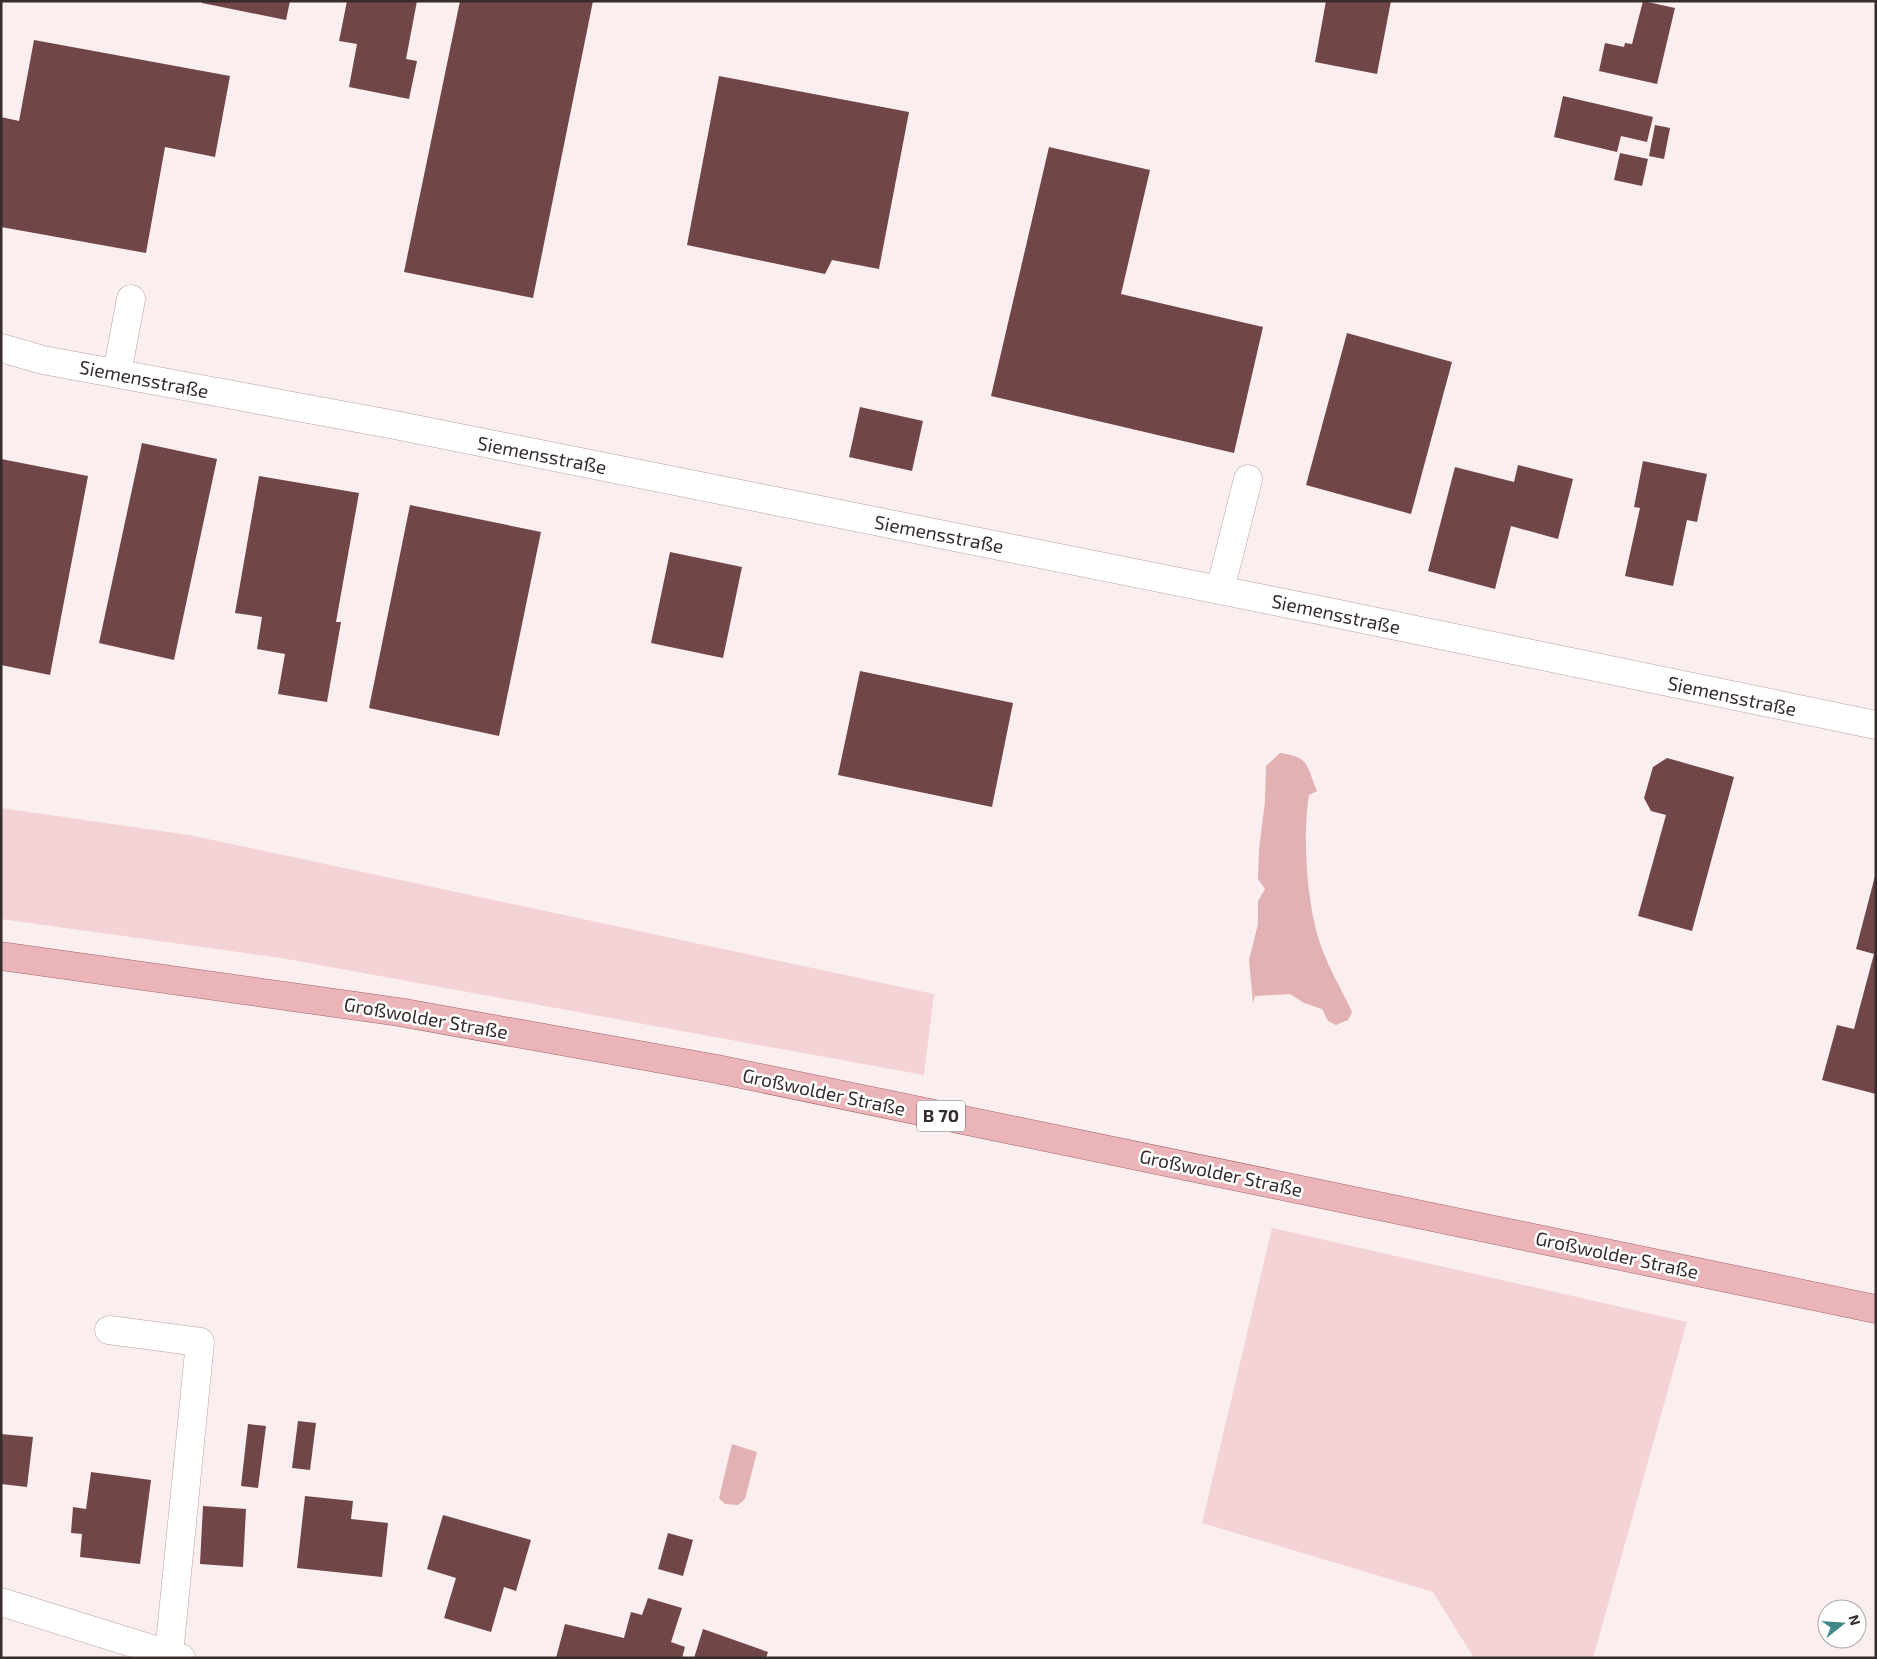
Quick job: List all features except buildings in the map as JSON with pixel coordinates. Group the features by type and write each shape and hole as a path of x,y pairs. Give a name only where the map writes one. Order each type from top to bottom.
{"main road":[{"name":"Großwolder Straße","path":"1,956 399,1012 717,1069 1876,1309"}],"street":[{"path":"117,374 131,299"},
{"name":"Siemensstraße","path":"1,348 43,360 390,424 1220,590 1876,725"},
{"path":"1220,590 1248,479"},
{"path":"1,1602 175,1656 200,1342 109,1330"}],"shaded area":[{"path":"1280,753 1297,757 1306,764 1317,791 1309,795 1306,831 1307,872 1312,912 1324,955 1352,1012 1348,1020 1336,1025 1328,1021 1322,1009 1304,1003 1290,994 1255,996 1253,1003 1249,960 1258,924 1258,901 1265,889 1258,879 1266,766"},
{"path":"1,808 189,835 934,994 924,1075 281,958 1,919"},
{"path":"1272,1228 1687,1322 1593,1658 1474,1658 1433,1592 1202,1523"},
{"path":"732,1444 757,1452 745,1499 738,1505 725,1504 719,1498"}]}
